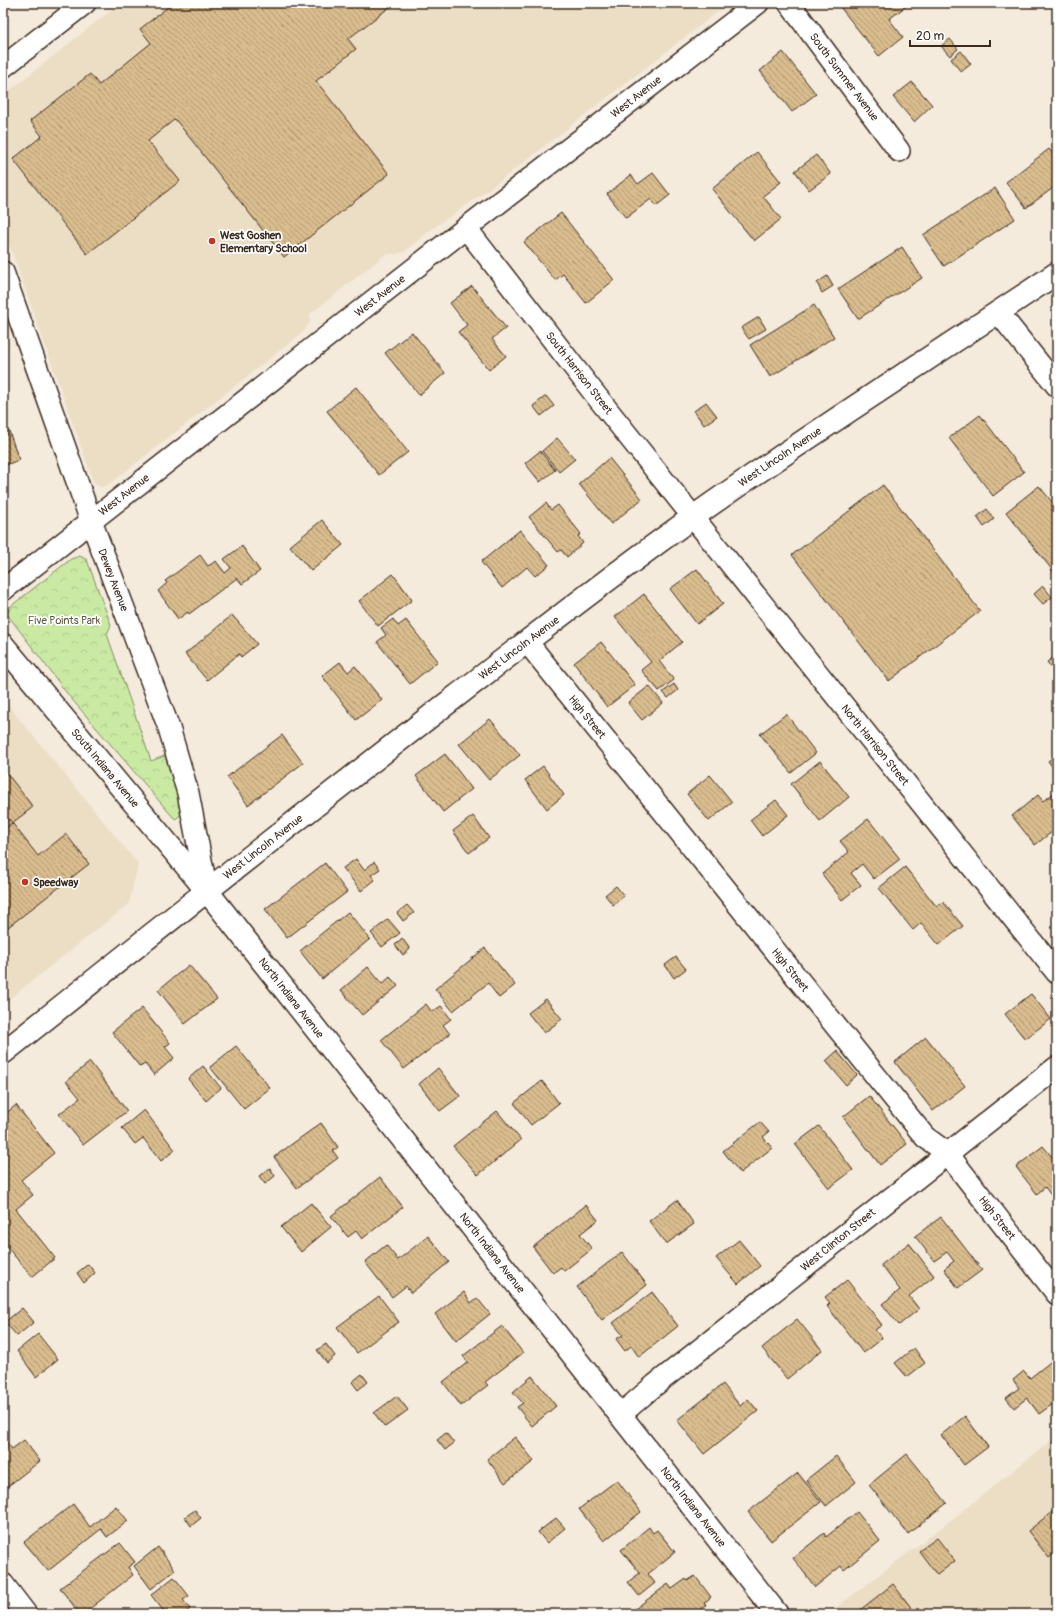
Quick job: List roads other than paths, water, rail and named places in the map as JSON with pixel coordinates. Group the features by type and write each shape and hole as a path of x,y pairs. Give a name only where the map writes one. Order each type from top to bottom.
{"street":[{"path":"3,68 84,3"},
{"name":"West Avenue","path":"3,590 466,228 758,3"},
{"name":"South Summer Avenue","path":"789,3 899,151"},
{"name":"South Harrison Street","path":"466,228 590,387 694,516"},
{"name":"Dewey Avenue","path":"3,272 91,521 169,728 188,793 207,891"},
{"name":"West Lincoln Avenue","path":"3,1053 207,891 527,642 694,516 779,457 1057,273"},
{"path":"998,312 1057,386"},
{"name":"North Harrison Street","path":"694,516 1057,973"},
{"name":"High Street","path":"527,642 925,1137 947,1153 1057,1294"},
{"name":"South Indiana Avenue","path":"3,645 207,891"},
{"name":"North Indiana Avenue","path":"207,891 777,1614"},
{"name":"West Clinton Street","path":"620,1415 655,1385 1057,1067"},
{"path":"3,1584 26,1614"}],"place":[{"name":"West Goshen Elementary School","path":"212,241"},
{"name":"Speedway","path":"25,882"}],"park label":[{"name":"Five Points Park","path":"64,620"}]}
